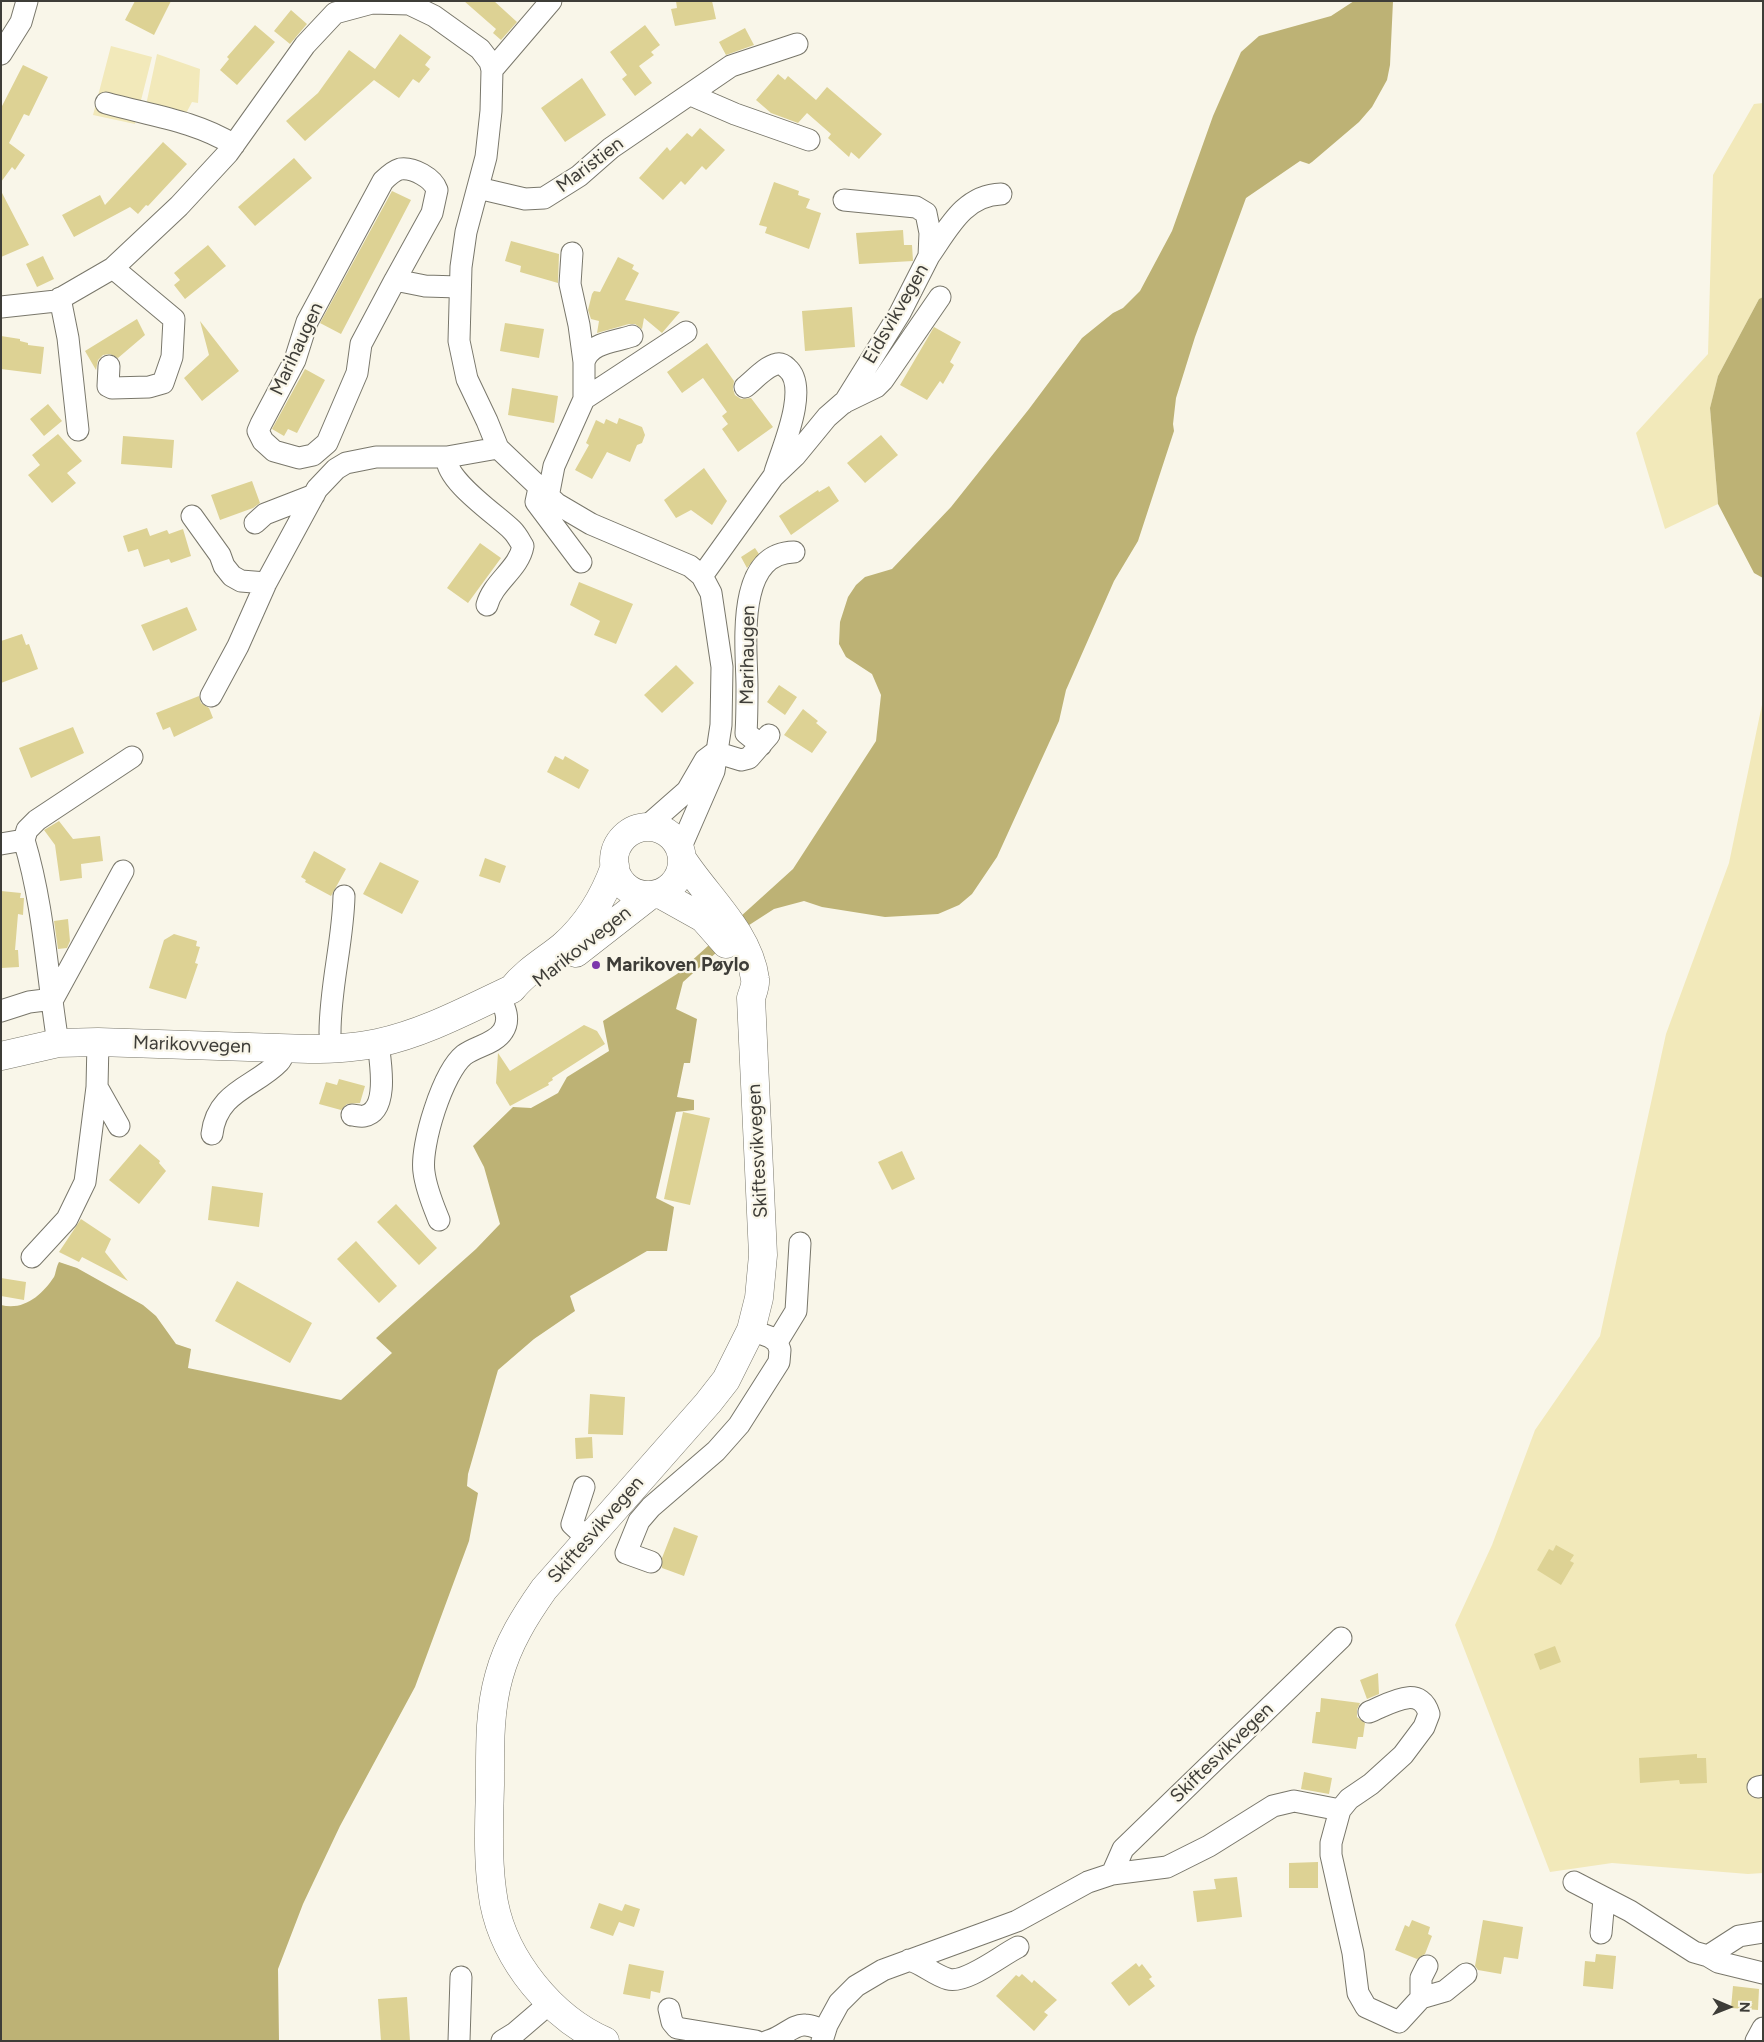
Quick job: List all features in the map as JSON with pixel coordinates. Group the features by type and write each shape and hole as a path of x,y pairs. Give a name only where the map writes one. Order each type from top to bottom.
{"main road":[{"path":"646,827 658,828 668,834 686,863 676,882 662,897 628,889 621,882 615,866 617,847 624,837 634,830 646,827"},
{"name":"Skiftesvikvegen","path":"605,2041 576,2024 550,2003 515,1957 503,1931 494,1904 489,1855 492,1721 499,1676 509,1647 522,1620 544,1589 708,1403 726,1380 751,1330 759,1298 763,1255 751,998 744,991 750,966 735,930 686,863"},
{"name":"Marikovvegen","path":"1,1056 58,1043 98,1042 344,1048 378,1043 435,1025 506,992 564,945 592,915 608,886 615,866"},
{"name":"Skiftesvikvegen","path":"662,897 703,918 723,940 736,959 750,966"},
{"name":"Marikovvegen","path":"506,992 526,990 662,897"}],"street":[{"path":"1,54 21,22 27,1"},
{"path":"492,70 551,1"},
{"path":"1,307 56,301 113,268 179,206 234,145 306,45 330,7 409,2 434,16 480,49 490,62 494,79 488,139 478,188 466,232 459,287 459,341 467,379 488,421 498,448 543,492 591,524 665,554 690,566 702,576"},
{"name":"Maristien","path":"478,188 525,199 544,198 556,192 611,148 730,66 797,44"},
{"path":"691,94 735,114 809,140"},
{"path":"106,103 172,119 215,135 234,145"},
{"name":"Marihaugen","path":"410,170 431,180 435,185 436,202 396,280 361,344 358,373 327,443 313,455 299,458 274,451 263,441 258,431 295,360 307,322 382,181 394,171 410,170"},
{"path":"929,256 961,212 971,202 989,194 1000,194"},
{"name":"Eidsvikvegen","path":"843,403 900,313 929,256 930,233 926,213 916,206 844,200"},
{"path":"572,253 570,284 579,325 584,362 584,399 543,492 536,502 581,562"},
{"path":"109,366 108,386 112,388 149,387 163,383 172,357 174,318 113,268"},
{"path":"396,280 425,286 459,287"},
{"name":"Eidsvikvegen","path":"702,576 773,477 796,456 827,417 843,403 876,387 883,380 940,297"},
{"path":"60,298 68,338 78,430"},
{"path":"584,399 686,332"},
{"path":"584,362 590,349 632,336"},
{"path":"745,387 770,367 778,364 784,365 794,376 794,408 788,436 773,477"},
{"path":"211,696 234,655 266,584 314,495 325,479 346,463 376,458 447,457 498,448"},
{"path":"447,457 447,463 465,490 514,531 524,546 519,558 499,584 487,605"},
{"path":"256,523 265,514 314,495"},
{"path":"192,516 232,576 241,582 266,584"},
{"name":"Marihaugen","path":"715,752 741,760 749,758 765,740 746,734 747,686 745,652 748,598 757,575 767,564 785,552 794,552"},
{"name":"Marihaugen","path":"686,863 714,771 715,752 721,724 722,667 711,593 702,576"},
{"name":"Marihaugen","path":"646,827 687,792 706,760 715,752"},
{"path":"58,1043 49,965 31,866 24,840 26,830 36,820 132,757"},
{"path":"1,844 24,840"},
{"path":"53,999 123,872"},
{"path":"330,1033 333,981 344,930 344,896"},
{"path":"439,1220 423,1171 427,1134 435,1108 454,1066 465,1054 498,1038 504,1030 507,1021 506,992"},
{"path":"1,1011 29,1002 53,999"},
{"path":"32,1257 67,1219 86,1182 97,1087 98,1042"},
{"path":"352,1114 364,1116 371,1112 379,1102 382,1088 378,1043"},
{"name":"Marikovvegen","path":"212,1134 216,1116 224,1106 239,1090 279,1062 286,1048"},
{"path":"97,1087 119,1126"},
{"path":"776,1342 796,1311 800,1243"},
{"path":"651,1562 626,1553 639,1521 651,1507 716,1451 739,1425 779,1362 780,1350 776,1342 770,1337 751,1330"},
{"path":"584,1488 572,1524 588,1539"},
{"name":"Skiftesvikvegen","path":"1112,1874 1124,1849 1341,1638"},
{"path":"1369,1712 1408,1696 1415,1697 1423,1703 1428,1714 1424,1727 1403,1755 1371,1784 1349,1799 1340,1810 1334,1824 1331,1855 1353,1953 1358,1993 1366,2007 1399,2022 1421,1998 1445,1991 1466,1974"},
{"path":"768,2041 779,2038 796,2026 806,2025 823,2036 839,2003 856,1986 884,1970 1017,1921 1088,1882 1112,1874 1167,1867 1209,1846 1273,1806 1294,1801 1340,1810"},
{"path":"1574,1882 1630,1911 1694,1952 1708,1956 1718,1962 1763,1973"},
{"path":"1601,1933 1604,1899"},
{"path":"1708,1956 1739,1936 1763,1932"},
{"path":"909,1960 945,1978 960,1979 1018,1947"},
{"path":"1421,1998 1422,1978 1427,1966"},
{"path":"459,2041 461,1977"},
{"path":"502,2041 515,2033 550,2003"},
{"path":"669,2008 672,2022 677,2028 756,2041"},
{"path":"1756,2041 1763,2028"}],"shaded area":[{"path":"1354,1 1393,1 1390,65 1387,80 1372,107 1359,122 1312,162 1309,164 1300,161 1246,198 1195,337 1176,398 1174,431 1138,541 1114,581 1066,690 1059,721 997,857 972,894 959,905 938,914 885,917 822,907 804,901 774,909 743,929 683,982 676,1009 697,1019 690,1063 684,1063 677,1097 694,1100 694,1110 676,1112 656,1198 674,1207 667,1251 647,1251 570,1296 575,1311 534,1339 498,1370 468,1474 467,1486 478,1493 469,1541 415,1687 340,1826 303,1904 278,1969 279,2041 1,2041 1,1305 17,1306 32,1300 44,1290 54,1277 59,1262 77,1268 143,1305 156,1316 176,1344 191,1349 188,1368 341,1400 392,1353 376,1338 476,1249 500,1224 484,1167 473,1146 513,1107 531,1108 558,1093 567,1077 609,1051 603,1021 677,974 793,869 876,741 881,695 872,674 846,657 839,644 840,622 848,597 856,585 865,577 892,569 951,507 1029,409 1082,338 1113,313 1123,308 1140,291 1172,231 1213,116 1241,52 1259,36 1331,16"},
{"path":"111,46 152,57 135,124 93,115"},
{"path":"157,54 200,69 198,103 192,102 179,127 143,119"},
{"path":"1763,103 1763,297 1759,299 1718,376 1710,408 1718,504 1665,529 1636,433 1708,354 1713,175 1754,104"},
{"path":"1763,297 1763,578 1754,573 1718,504 1710,408 1718,376 1759,299"},
{"path":"1763,700 1763,1873 1748,1874 1612,1863 1550,1872 1455,1625 1492,1545 1535,1430 1600,1336 1666,1034 1729,863"}],"building":[{"path":"135,1 171,1 154,35 125,20"},
{"path":"464,1 494,1 517,22 501,40 493,33 496,29"},
{"path":"676,1 712,1 716,19 675,26 671,9 677,8"},
{"path":"291,10 307,24 290,44 274,31"},
{"path":"255,25 275,42 237,85 220,70 229,59 227,57"},
{"path":"645,25 660,45 651,52 654,55 639,66 652,83 635,96 622,79 627,75 610,52"},
{"path":"745,28 754,45 726,55 719,42"},
{"path":"400,34 431,57 425,65 430,69 419,83 413,79 399,98 374,80 305,141 286,121 318,93 349,50 375,69"},
{"path":"23,65 48,77 29,116 24,114 9,143 25,155 15,170 12,167 1,182 1,108"},
{"path":"778,74 785,80 788,76 816,100 827,87 882,134 859,159 851,152 849,157 828,138 831,134 807,113 798,123 771,113 756,100"},
{"path":"582,78 606,115 565,142 541,108"},
{"path":"700,128 725,150 706,170 702,166 685,185 681,181 663,200 639,178 667,147 670,151 687,133 692,137"},
{"path":"163,142 187,164 148,206 146,205 138,214 130,207 74,237 62,215 100,195 105,205"},
{"path":"294,158 312,178 255,226 238,207"},
{"path":"774,182 799,191 798,195 810,199 806,208 821,213 809,249 765,233 767,227 759,225"},
{"path":"1,191 29,245 1,257"},
{"path":"392,191 411,200 341,334 320,323"},
{"path":"903,230 904,245 912,245 913,261 859,264 856,233"},
{"path":"511,241 559,254 558,283 520,272 521,266 505,261"},
{"path":"208,245 226,266 185,299 174,285 180,280 174,273"},
{"path":"43,256 54,279 37,287 26,264"},
{"path":"618,257 634,265 632,269 639,273 625,300 680,312 662,333 644,318 642,329 635,324 629,324 597,333 599,321 591,319 588,310 592,294 594,291 600,292"},
{"path":"852,307 855,347 805,351 802,311"},
{"path":"137,319 145,335 118,358 110,354 103,355 98,360 96,370 85,351"},
{"path":"200,321 239,371 202,401 184,378 209,355"},
{"path":"505,323 544,329 539,358 500,351"},
{"path":"934,327 961,342 950,362 954,365 943,384 940,381 927,400 900,385"},
{"path":"1,336 20,339 20,341 28,343 28,345 44,347 41,374 1,369"},
{"path":"707,343 734,381 733,389 735,395 741,399 751,398 773,427 738,452 722,429 728,424 722,416 727,412 703,378 682,393 667,372"},
{"path":"305,369 325,380 297,433 288,429 284,436 272,429"},
{"path":"512,388 558,396 554,423 508,415"},
{"path":"48,404 62,421 44,436 30,419"},
{"path":"619,418 642,427 645,435 642,443 637,445 630,462 607,452 592,479 575,470 589,445 586,443 596,420 604,424 606,419 617,424"},
{"path":"58,434 82,461 67,473 76,483 52,503 28,475 40,465 32,455"},
{"path":"881,435 898,455 865,483 847,463"},
{"path":"123,436 174,440 172,468 121,464"},
{"path":"704,468 727,501 712,525 691,510 676,518 664,500"},
{"path":"252,481 260,503 253,508 220,520 211,495"},
{"path":"829,486 839,501 791,535 779,516 818,490 819,492"},
{"path":"147,528 150,536 167,530 169,534 183,529 191,556 171,563 169,559 144,567 138,549 128,552 123,536"},
{"path":"480,543 501,558 468,603 447,588"},
{"path":"755,548 759,554 747,568 741,557"},
{"path":"579,582 633,604 616,644 594,635 600,621 570,605"},
{"path":"187,607 197,630 153,651 141,625"},
{"path":"22,634 26,645 29,644 38,669 1,683 1,641"},
{"path":"676,665 694,683 662,713 644,695"},
{"path":"779,685 797,697 785,715 767,702"},
{"path":"199,696 201,703 209,708 213,718 174,737 170,727 163,730 156,713"},
{"path":"803,709 818,721 816,723 827,732 812,753 784,735"},
{"path":"73,727 84,753 31,778 19,748"},
{"path":"555,756 563,760 565,756 589,770 579,789 547,772"},
{"path":"59,821 73,839 100,836 103,861 81,864 82,878 60,881 55,845 44,830"},
{"path":"314,851 346,869 331,896 305,882 306,880 301,877"},
{"path":"485,858 506,866 500,883 479,876"},
{"path":"380,862 419,881 402,914 363,894"},
{"path":"1,891 21,893 20,898 24,898 23,915 18,914 15,950 18,950 19,967 1,968"},
{"path":"68,919 70,941 67,948 58,949 54,921"},
{"path":"174,934 197,941 196,946 200,947 195,963 198,964 186,999 149,988 164,940"},
{"path":"584,1025 597,1031 605,1044 552,1078 553,1080 548,1083 549,1085 510,1106 496,1083 498,1053 510,1071"},
{"path":"339,1079 365,1086 360,1103 347,1104 341,1110 319,1104 326,1082 337,1085"},
{"path":"683,1112 710,1118 690,1205 664,1199"},
{"path":"140,1144 160,1161 159,1163 166,1171 139,1204 109,1180"},
{"path":"902,1151 915,1179 892,1190 878,1162"},
{"path":"212,1186 263,1193 259,1227 208,1220"},
{"path":"396,1204 437,1248 419,1265 377,1222"},
{"path":"81,1219 111,1239 105,1252 128,1281 82,1257 79,1262 59,1252"},
{"path":"356,1241 397,1286 379,1303 337,1259"},
{"path":"1,1278 26,1282 24,1300 1,1296"},
{"path":"237,1281 312,1323 290,1363 215,1321"},
{"path":"590,1394 625,1397 623,1435 588,1434"},
{"path":"592,1437 593,1458 576,1459 575,1438"},
{"path":"674,1527 698,1536 684,1576 662,1568 662,1558"},
{"path":"1556,1545 1574,1555 1570,1561 1574,1563 1561,1585 1537,1570 1549,1549 1553,1551"},
{"path":"1555,1646 1561,1662 1540,1670 1534,1654"},
{"path":"1378,1673 1379,1694 1367,1699 1360,1680"},
{"path":"1321,1698 1360,1703 1357,1717 1365,1723 1363,1737 1358,1737 1356,1749 1312,1743 1316,1712 1320,1712"},
{"path":"1697,1754 1697,1758 1706,1758 1707,1783 1680,1784 1679,1780 1640,1783 1639,1758"},
{"path":"1304,1772 1332,1778 1329,1794 1301,1789"},
{"path":"1318,1862 1318,1888 1289,1888 1289,1863"},
{"path":"1237,1877 1242,1917 1197,1922 1193,1891 1216,1889 1214,1879"},
{"path":"599,1903 622,1911 625,1904 640,1909 634,1927 619,1922 613,1936 590,1928"},
{"path":"1412,1920 1430,1927 1428,1934 1432,1936 1425,1954 1417,1959 1395,1950 1405,1925 1409,1927"},
{"path":"1483,1920 1523,1927 1518,1959 1504,1957 1501,1974 1478,1970 1475,1966"},
{"path":"1596,1954 1616,1956 1613,1989 1583,1986 1585,1961 1595,1962"},
{"path":"1136,1963 1139,1967 1142,1964 1152,1977 1149,1979 1155,1986 1129,2006 1111,1983"},
{"path":"629,1964 664,1971 660,1993 651,1991 650,1999 623,1994"},
{"path":"1022,1974 1032,1983 1034,1980 1057,2000 1044,2012 1048,2015 1034,2031 996,1996 1016,1975 1019,1977"},
{"path":"1733,1986 1759,1989 1758,2010 1731,2008"},
{"path":"407,1997 410,2041 381,2041 378,1999"}],"place":[{"name":"Marikoven Pøylo","path":"596,965"}]}
